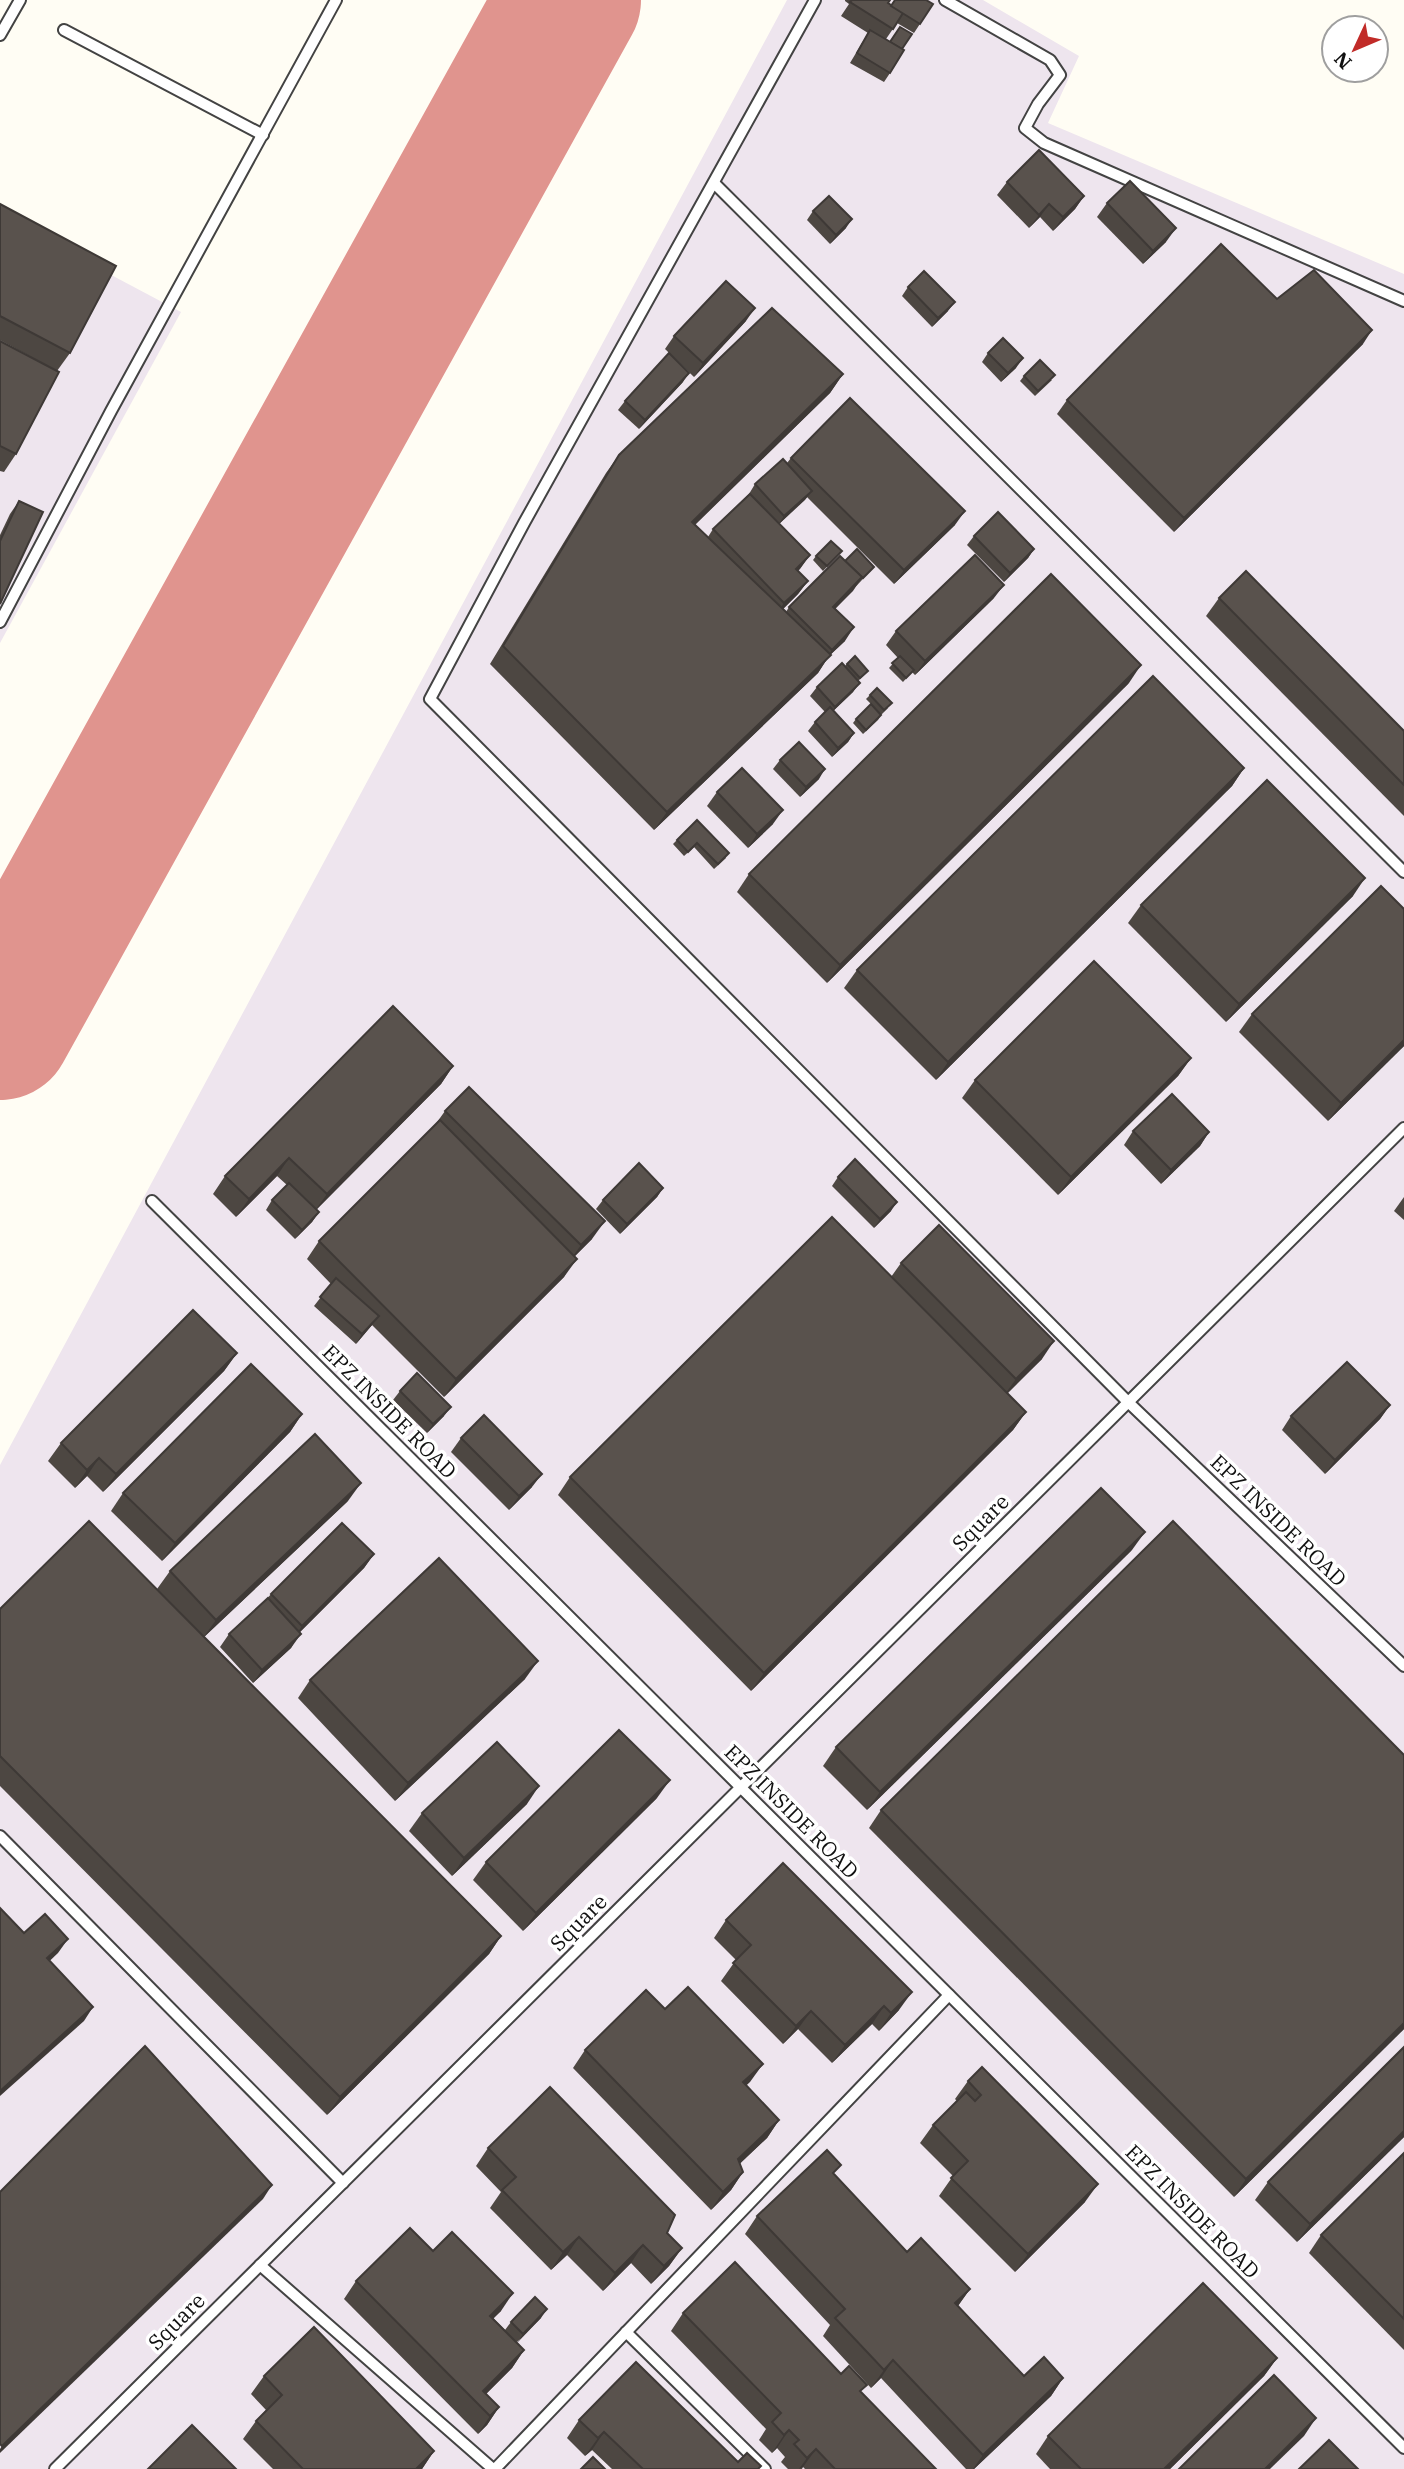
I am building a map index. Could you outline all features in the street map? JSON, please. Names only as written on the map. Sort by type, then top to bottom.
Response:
[{"type":"lane","points":[[0,35],[20,0]]},
{"type":"lane","points":[[0,622],[111,411],[336,0]]},
{"type":"lane","points":[[816,0],[714,183],[1404,872]]},
{"type":"lane","points":[[944,0],[1050,60],[1060,75],[1038,104],[1026,128],[1044,143],[1404,301]]},
{"type":"lane","points":[[64,30],[263,135]]},
{"type":"lane","name":"EPZ INSIDE ROAD","points":[[714,183],[524,523],[430,699],[1128,1402],[1404,1666]]},
{"type":"lane","name":"Square","points":[[55,2469],[1404,1128]]},
{"type":"lane","name":"EPZ INSIDE ROAD","points":[[152,1201],[1404,2448]]},
{"type":"lane","points":[[0,1836],[342,2183]]},
{"type":"lane","points":[[260,2265],[494,2469],[949,1995]]},
{"type":"lane","points":[[626,2332],[765,2469]]},
{"type":"shaded area","points":[[787,0],[983,0],[1079,56],[1048,123],[1404,274],[1404,2469],[0,2469],[0,1465]]},
{"type":"shaded area","points":[[0,216],[181,312],[0,643]]},
{"type":"building","points":[[890,0],[888,3],[903,13],[893,29],[850,2]]},
{"type":"building","points":[[895,0],[926,0],[933,4],[920,24],[891,6]]},
{"type":"building","points":[[900,27],[912,34],[902,49],[890,42]]},
{"type":"building","points":[[870,30],[904,50],[890,73],[857,53]]},
{"type":"building","points":[[1039,150],[1084,196],[1063,217],[1049,204],[1039,215],[1007,182]]},
{"type":"building","points":[[1130,181],[1176,228],[1153,251],[1107,203]]},
{"type":"building","points":[[829,196],[852,219],[836,235],[813,211]]},
{"type":"building","points":[[0,204],[116,266],[70,353],[0,316]]},
{"type":"building","points":[[1221,244],[1277,299],[1314,270],[1372,330],[1184,518],[1067,400]]},
{"type":"building","points":[[924,271],[955,302],[938,318],[908,287]]},
{"type":"building","points":[[726,281],[755,308],[703,363],[674,336]]},
{"type":"building","points":[[772,308],[843,374],[692,522],[831,655],[667,812],[503,646],[619,455]]},
{"type":"building","points":[[1003,338],[1023,358],[1008,373],[988,353]]},
{"type":"building","points":[[0,341],[59,372],[16,454],[0,446]]},
{"type":"building","points":[[669,353],[689,373],[645,420],[625,401]]},
{"type":"building","points":[[1040,360],[1055,375],[1038,391],[1024,376]]},
{"type":"building","points":[[850,398],[965,511],[904,570],[791,458]]},
{"type":"building","points":[[783,459],[812,491],[784,516],[755,484]]},
{"type":"building","points":[[750,494],[810,555],[796,569],[808,581],[784,603],[713,529]]},
{"type":"building","points":[[19,501],[43,512],[0,604],[0,541]]},
{"type":"building","points":[[998,512],[1034,549],[1010,573],[974,536]]},
{"type":"building","points":[[831,541],[842,551],[827,566],[816,556]]},
{"type":"building","points":[[857,549],[874,567],[863,578],[845,561]]},
{"type":"building","points":[[975,555],[1004,585],[925,661],[896,631]]},
{"type":"building","points":[[840,556],[862,577],[833,607],[854,627],[832,650],[789,607]]},
{"type":"building","points":[[1246,571],[1404,731],[1404,785],[1219,598]]},
{"type":"building","points":[[1051,574],[1141,665],[840,965],[749,874]]},
{"type":"building","points":[[855,656],[868,671],[860,678],[847,664]]},
{"type":"building","points":[[900,656],[914,670],[906,678],[892,663]]},
{"type":"building","points":[[842,663],[860,683],[835,707],[817,687]]},
{"type":"building","points":[[1153,676],[1244,768],[948,1062],[857,970]]},
{"type":"building","points":[[877,688],[892,703],[884,710],[870,695]]},
{"type":"building","points":[[871,704],[881,715],[866,730],[856,719]]},
{"type":"building","points":[[830,707],[854,733],[838,748],[815,722]]},
{"type":"building","points":[[799,742],[825,769],[806,787],[780,760]]},
{"type":"building","points":[[742,768],[783,810],[757,834],[717,792]]},
{"type":"building","points":[[1267,780],[1365,878],[1239,1004],[1141,905]]},
{"type":"building","points":[[697,820],[729,853],[718,864],[697,843],[688,852],[677,840]]},
{"type":"building","points":[[1381,886],[1404,909],[1404,1040],[1341,1103],[1252,1014]]},
{"type":"building","points":[[1094,961],[1191,1058],[1071,1177],[975,1080]]},
{"type":"building","points":[[393,1006],[453,1066],[327,1194],[289,1158],[249,1199],[225,1176]]},
{"type":"building","points":[[469,1087],[605,1221],[581,1245],[445,1111]]},
{"type":"building","points":[[1172,1094],[1209,1132],[1171,1170],[1133,1131]]},
{"type":"building","points":[[440,1120],[577,1259],[456,1379],[319,1241]]},
{"type":"building","points":[[855,1159],[897,1202],[880,1219],[838,1177]]},
{"type":"building","points":[[639,1163],[663,1188],[627,1224],[603,1200]]},
{"type":"building","points":[[289,1183],[319,1212],[302,1230],[272,1200]]},
{"type":"building","points":[[832,1217],[1026,1412],[764,1673],[570,1477]]},
{"type":"building","points":[[939,1225],[1054,1341],[1016,1379],[901,1263]]},
{"type":"building","points":[[336,1278],[379,1316],[362,1334],[320,1297]]},
{"type":"building","points":[[193,1310],[237,1353],[116,1474],[99,1458],[87,1470],[61,1443]]},
{"type":"building","points":[[1347,1362],[1390,1405],[1335,1460],[1291,1416]]},
{"type":"building","points":[[251,1364],[302,1414],[175,1543],[123,1493]]},
{"type":"building","points":[[417,1373],[451,1407],[433,1424],[400,1391]]},
{"type":"building","points":[[484,1415],[542,1474],[519,1496],[461,1438]]},
{"type":"building","points":[[315,1434],[361,1483],[216,1620],[170,1571]]},
{"type":"building","points":[[1101,1488],[1145,1532],[880,1792],[836,1747]]},
{"type":"building","points":[[89,1521],[501,1936],[340,2097],[0,1756],[0,1609]]},
{"type":"building","points":[[1173,1521],[1404,1755],[1404,2023],[1246,2179],[881,1810]]},
{"type":"building","points":[[342,1523],[374,1554],[302,1626],[271,1594]]},
{"type":"building","points":[[439,1558],[538,1661],[408,1783],[310,1680]]},
{"type":"building","points":[[268,1598],[301,1634],[262,1670],[229,1634]]},
{"type":"building","points":[[619,1730],[670,1780],[536,1913],[486,1862]]},
{"type":"building","points":[[497,1742],[539,1786],[464,1858],[422,1813]]},
{"type":"building","points":[[783,1863],[912,1992],[891,2013],[884,2006],[845,2045],[811,2011],[796,2026],[733,1963],[751,1945],[726,1920]]},
{"type":"building","points":[[0,1908],[24,1933],[45,1914],[68,1939],[47,1958],[93,2007],[0,2091]]},
{"type":"building","points":[[688,1987],[763,2064],[743,2082],[779,2120],[738,2159],[743,2172],[723,2192],[585,2050],[646,1990],[665,2009]]},
{"type":"building","points":[[145,2046],[272,2185],[2,2446],[0,2192]]},
{"type":"building","points":[[1404,2047],[1404,2131],[1310,2224],[1268,2182]]},
{"type":"building","points":[[982,2067],[1098,2184],[1028,2254],[951,2178],[968,2161],[933,2125],[966,2092],[975,2101],[981,2095],[968,2081]]},
{"type":"building","points":[[550,2087],[675,2215],[667,2233],[682,2248],[664,2266],[643,2245],[615,2273],[579,2237],[563,2252],[502,2190],[516,2177],[488,2148]]},
{"type":"building","points":[[827,2150],[841,2165],[833,2173],[907,2252],[921,2238],[970,2289],[955,2303],[1024,2376],[1044,2357],[1063,2378],[983,2455],[893,2360],[884,2370],[835,2318],[845,2309],[757,2216]]},
{"type":"building","points":[[1404,2153],[1404,2319],[1321,2235]]},
{"type":"building","points":[[410,2228],[433,2251],[452,2232],[513,2293],[490,2316],[524,2350],[483,2391],[499,2407],[490,2416],[356,2281]]},
{"type":"building","points":[[735,2262],[841,2374],[849,2366],[867,2385],[860,2391],[936,2469],[835,2469],[816,2449],[807,2458],[794,2444],[799,2440],[789,2430],[784,2435],[772,2422],[781,2413],[683,2313]]},
{"type":"building","points":[[1203,2283],[1277,2358],[1164,2469],[1081,2469],[1048,2436]]},
{"type":"building","points":[[535,2297],[547,2309],[523,2334],[511,2322]]},
{"type":"building","points":[[314,2327],[434,2451],[416,2469],[303,2469],[256,2421],[282,2395],[264,2376]]},
{"type":"building","points":[[636,2362],[738,2462],[747,2453],[761,2466],[758,2469],[643,2469],[604,2432],[598,2438],[579,2420]]},
{"type":"building","points":[[1274,2375],[1316,2418],[1265,2469],[1179,2469]]},
{"type":"building","points":[[192,2425],[236,2469],[148,2469]]},
{"type":"building","points":[[1329,2440],[1358,2469],[1299,2469]]},
{"type":"building","points":[[593,2457],[605,2469],[581,2469]]},
{"type":"runway","points":[[0,1028],[569,0]]}]
